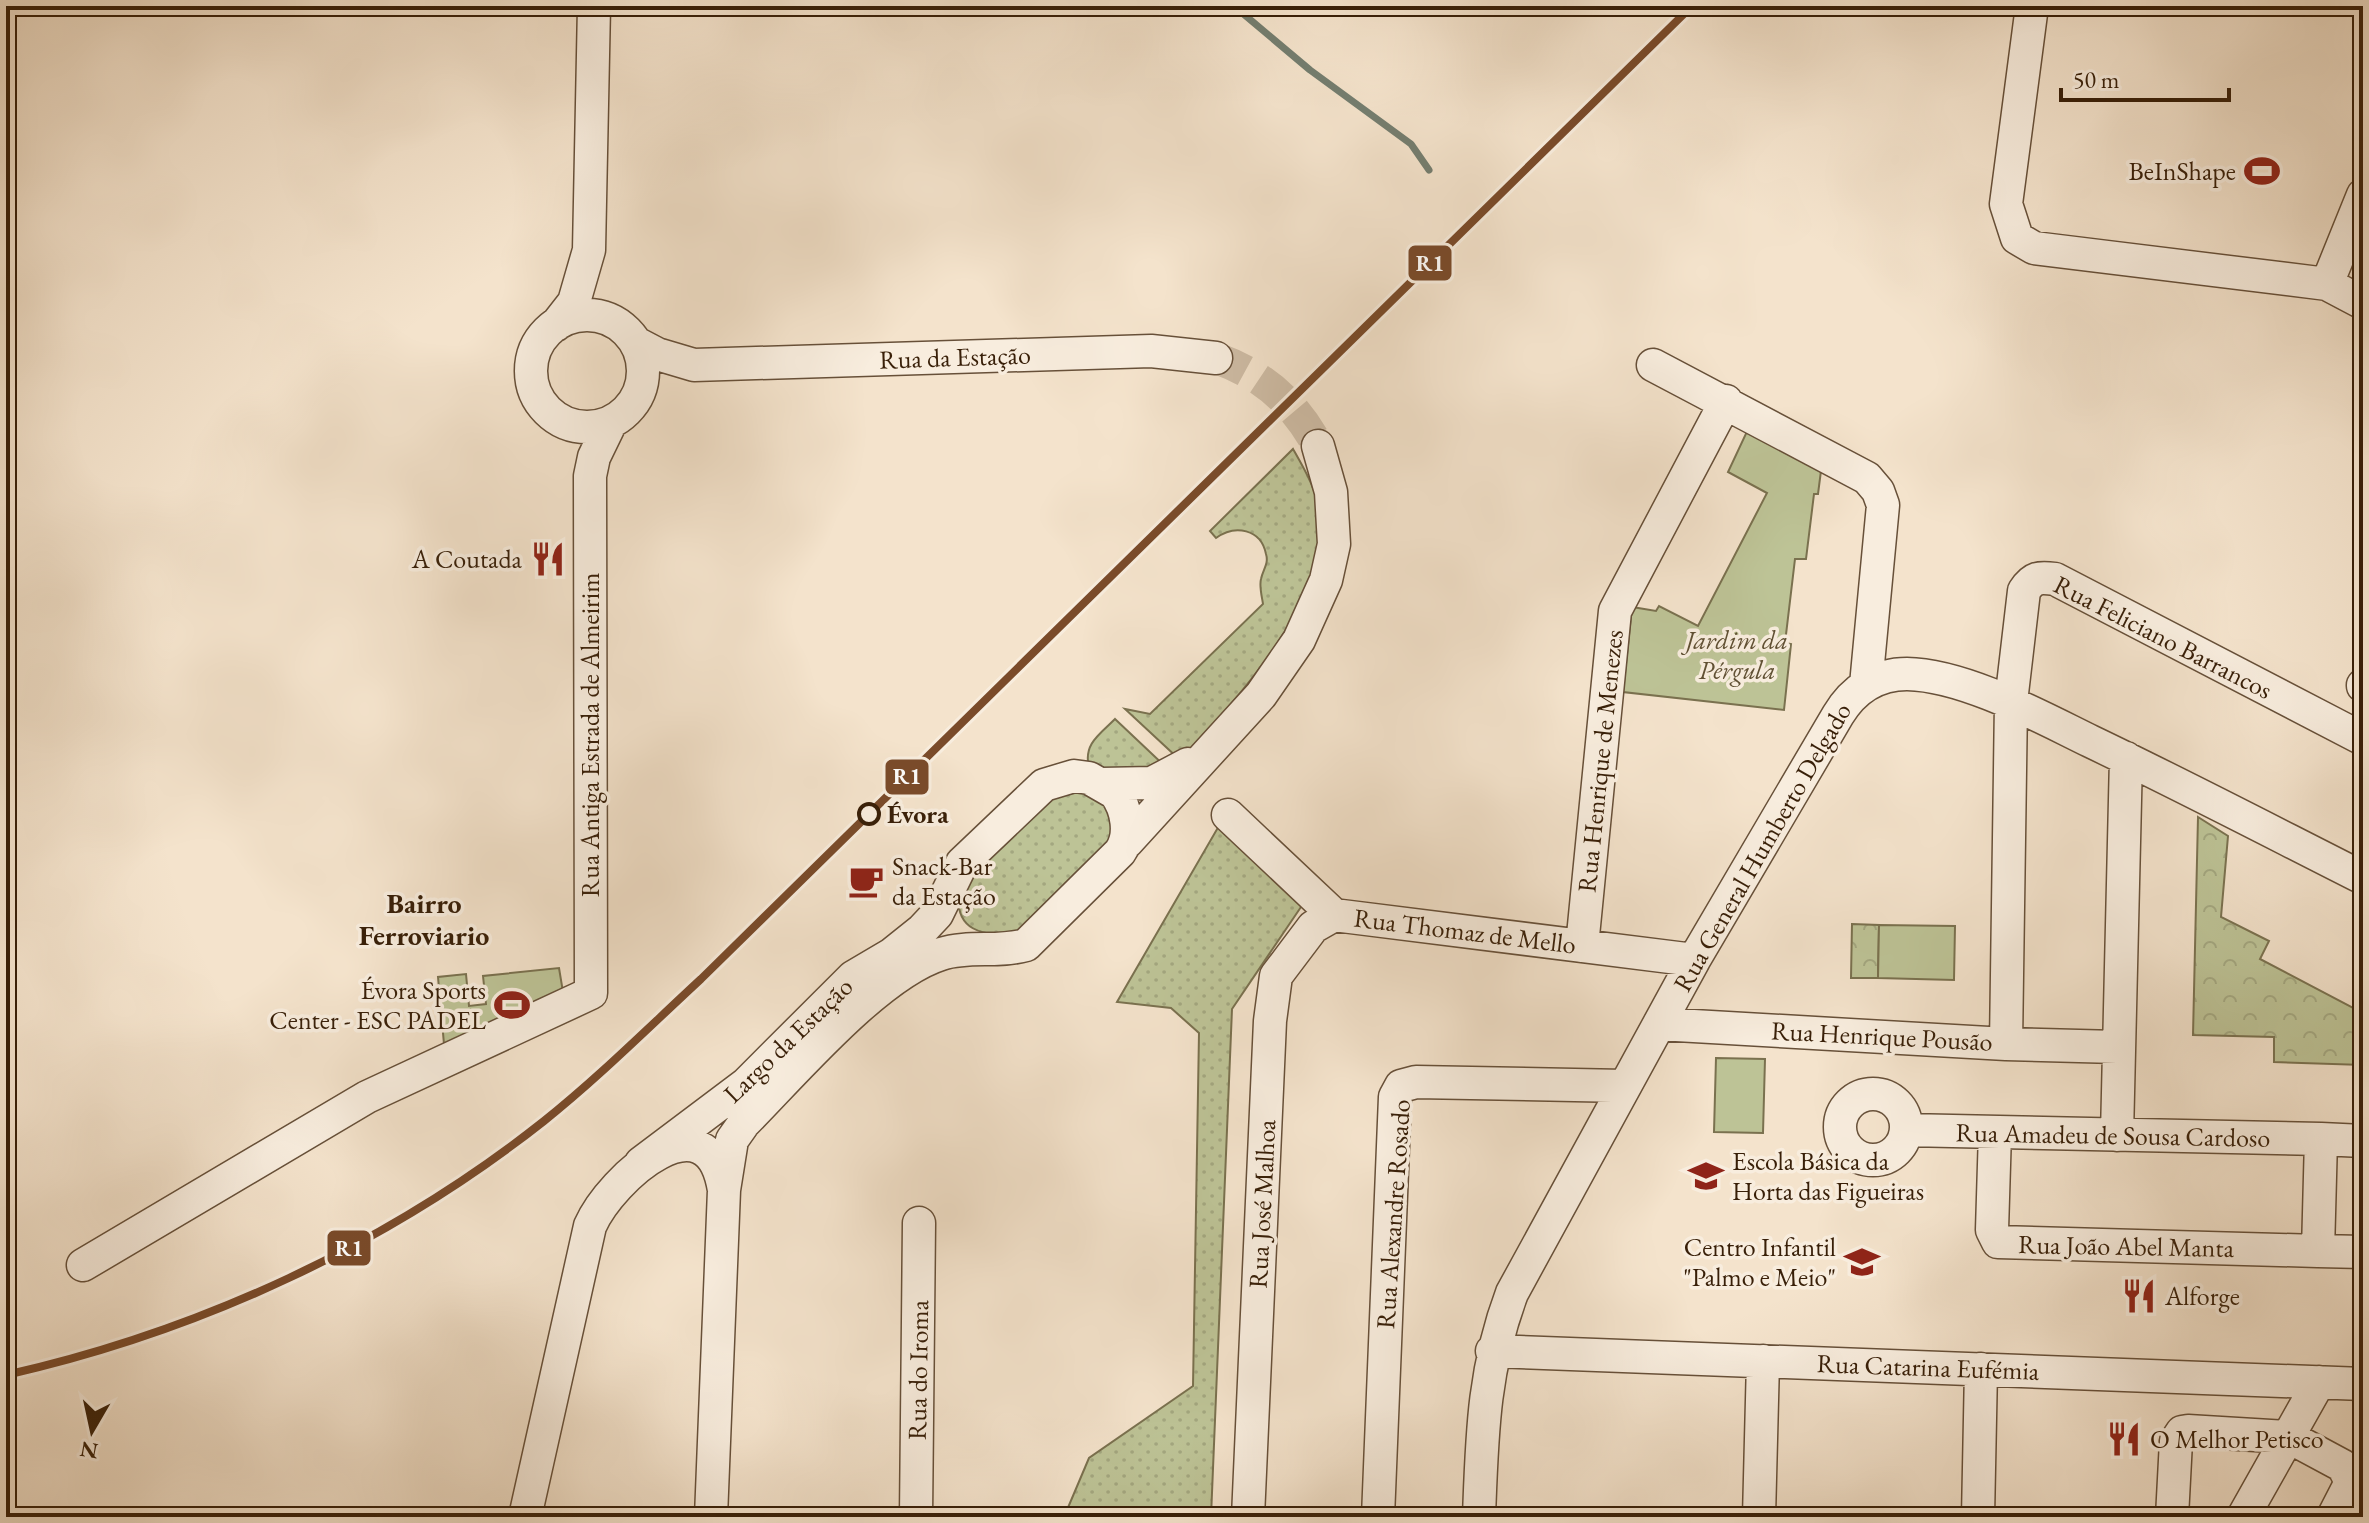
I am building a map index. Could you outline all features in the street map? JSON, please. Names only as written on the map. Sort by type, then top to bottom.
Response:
[{"type":"street","points":[[589,250],[643,368],[637,396],[630,407],[611,422],[584,427],[563,421],[549,412],[537,396],[532,368],[540,341],[574,302],[589,250],[594,6]]},
{"type":"street","points":[[2032,6],[2006,204],[2017,238],[2034,248],[2327,284],[2363,303]]},
{"type":"street","points":[[2327,284],[2363,195]]},
{"type":"street","points":[[556,325],[583,316],[625,333]]},
{"type":"street","name":"Rua da Estação","points":[[625,333],[657,354],[694,365]]},
{"type":"street","name":"Rua da Estação","points":[[637,396],[671,373],[694,365],[1151,351],[1216,358]]},
{"type":"street","points":[[1653,365],[1834,458],[1867,478],[1878,491],[1883,505],[1866,685]]},
{"type":"street","name":"Rua Henrique de Menezes","points":[[1582,946],[1615,611],[1726,401]]},
{"type":"street","name":"Rua Antiga Estrada de Almeirim","points":[[563,421],[590,476]]},
{"type":"street","name":"Rua Antiga Estrada de Almeirim","points":[[83,1265],[367,1097],[591,993],[590,476],[597,449],[611,422]]},
{"type":"street","points":[[1127,842],[1261,695],[1299,640],[1326,580],[1334,544],[1334,516],[1326,467],[1318,446]]},
{"type":"street","name":"Rua Feliciano Barrancos","points":[[2011,702],[2024,591],[2031,581],[2040,577],[2055,579],[2363,739]]},
{"type":"street","name":"Rua General Humberto Delgado","points":[[1479,1517],[1482,1422],[1492,1351],[1512,1293],[1694,960],[1848,698],[1866,685],[1885,677],[1907,674],[1935,678],[2011,702],[2363,878]]},
{"type":"street","name":"Rua Henrique Pousão","points":[[1659,1024],[2006,1044],[2011,702]]},
{"type":"street","points":[[1102,784],[1152,783],[1167,777],[1210,748]]},
{"type":"street","points":[[2117,1135],[2126,758]]},
{"type":"street","name":"Largo da Estação","points":[[641,1163],[746,1084],[853,977],[892,954],[922,930],[937,914],[962,863],[1044,785],[1074,776],[1102,784]]},
{"type":"street","points":[[1102,784],[1120,799],[1126,817],[1127,842]]},
{"type":"street","name":"Rua Thomaz de Mello","points":[[1228,815],[1334,915],[1694,960]]},
{"type":"street","name":"Largo da Estação","points":[[711,1517],[724,1190],[732,1140],[744,1123],[848,1019],[886,987],[930,959],[965,947],[1026,945],[1127,842]]},
{"type":"street","points":[[956,874],[949,904],[953,916],[966,932],[997,948]]},
{"type":"street","name":"Rua José Malhoa","points":[[1248,1517],[1270,1021],[1276,976],[1313,927],[1334,915]]},
{"type":"street","points":[[2006,1044],[2117,1047]]},
{"type":"street","name":"Rua Alexandre Rosado","points":[[1378,1517],[1395,1097],[1401,1086],[1416,1082],[1625,1086]]},
{"type":"street","name":"Rua Amadeu de Sousa Cardoso","points":[[1906,1130],[2321,1139]]},
{"type":"street","name":"Rua João Abel Manta","points":[[1995,1132],[1992,1230],[1998,1242],[2363,1252]]},
{"type":"street","points":[[2318,1251],[2321,1139],[2363,1141]]},
{"type":"street","points":[[525,1517],[590,1226],[596,1214],[641,1163],[676,1145],[694,1146],[709,1154],[720,1168],[724,1190]]},
{"type":"street","name":"Rua do Iroma","points":[[916,1517],[919,1223]]},
{"type":"street","name":"Rua Catarina Eufémia","points":[[1492,1351],[2363,1384]]},
{"type":"street","points":[[1759,1517],[1763,1361]]},
{"type":"street","points":[[1978,1517],[1981,1369]]},
{"type":"street","points":[[2243,1517],[2319,1382]]},
{"type":"street","points":[[2172,1517],[2176,1441],[2182,1432],[2289,1437],[2348,1470],[2349,1488],[2333,1517]]},
{"type":"green space","name":"Jardim da Pérgula","points":[[1750,425],[1822,463],[1818,494],[1814,494],[1806,559],[1795,559],[1785,643],[1791,644],[1784,710],[1623,692],[1632,607],[1656,611],[1659,606],[1698,626],[1767,493],[1728,472]]},
{"type":"green space","points":[[1293,449],[1314,490],[1319,508],[1318,550],[1309,584],[1273,649],[1226,710],[1180,760],[1125,709],[1150,714],[1263,604],[1260,582],[1267,558],[1259,539],[1239,530],[1216,538],[1210,531]]},
{"type":"green space","points":[[1115,719],[1169,770],[1150,777],[1089,767],[1088,752],[1091,746]]},
{"type":"green space","points":[[1046,791],[1100,791],[1121,827],[1024,936],[995,934],[973,928],[960,913],[960,883]]},
{"type":"green space","points":[[2198,817],[2228,836],[2221,917],[2269,941],[2260,959],[2363,1013],[2363,1065],[2274,1062],[2274,1037],[2193,1035]]},
{"type":"green space","points":[[1220,824],[1303,904],[1232,1009],[1211,1517],[1064,1517],[1089,1458],[1193,1386],[1199,1033],[1171,1008],[1117,1002]]},
{"type":"green space","points":[[1852,924],[1879,925],[1878,978],[1851,978]]},
{"type":"green space","points":[[1879,925],[1955,926],[1954,980],[1878,978]]},
{"type":"green space","name":"Évora Sports Center - ESC PADEL","points":[[559,968],[564,998],[444,1044],[438,977],[466,974],[469,1006],[486,1004],[483,976]]},
{"type":"green space","points":[[1716,1058],[1765,1059],[1763,1133],[1714,1132]]},
{"type":"waterway","points":[[1234,6],[1310,70],[1411,144],[1429,170]]},
{"type":"tunnel","points":[[1216,358],[1248,373],[1276,392],[1299,416],[1318,446]]},
{"type":"transit line","name":"R1","points":[[6,1375],[78,1357],[150,1334],[289,1278],[421,1207],[484,1166],[544,1121],[701,979],[1692,6]]},
{"type":"place","name":"BeInShape","points":[[2262,171]]},
{"type":"place","name":"A Coutada","points":[[548,559]]},
{"type":"place","name":"Évora","points":[[869,814]]},
{"type":"place","name":"Snack-Bar da Estação","points":[[866,881]]},
{"type":"place","name":"Évora Sports Center - ESC PADEL","points":[[512,1005]]},
{"type":"place","name":"Escola Básica da Horta das Figueiras","points":[[1706,1176]]},
{"type":"place","name":"Centro Infantil \"Palmo e Meio\"","points":[[1862,1262]]},
{"type":"place","name":"Alforge","points":[[2139,1296]]},
{"type":"place","name":"O Melhor Petisco","points":[[2124,1439]]},
{"type":"district","name":"Bairro Ferroviario","points":[[424,919]]}]
